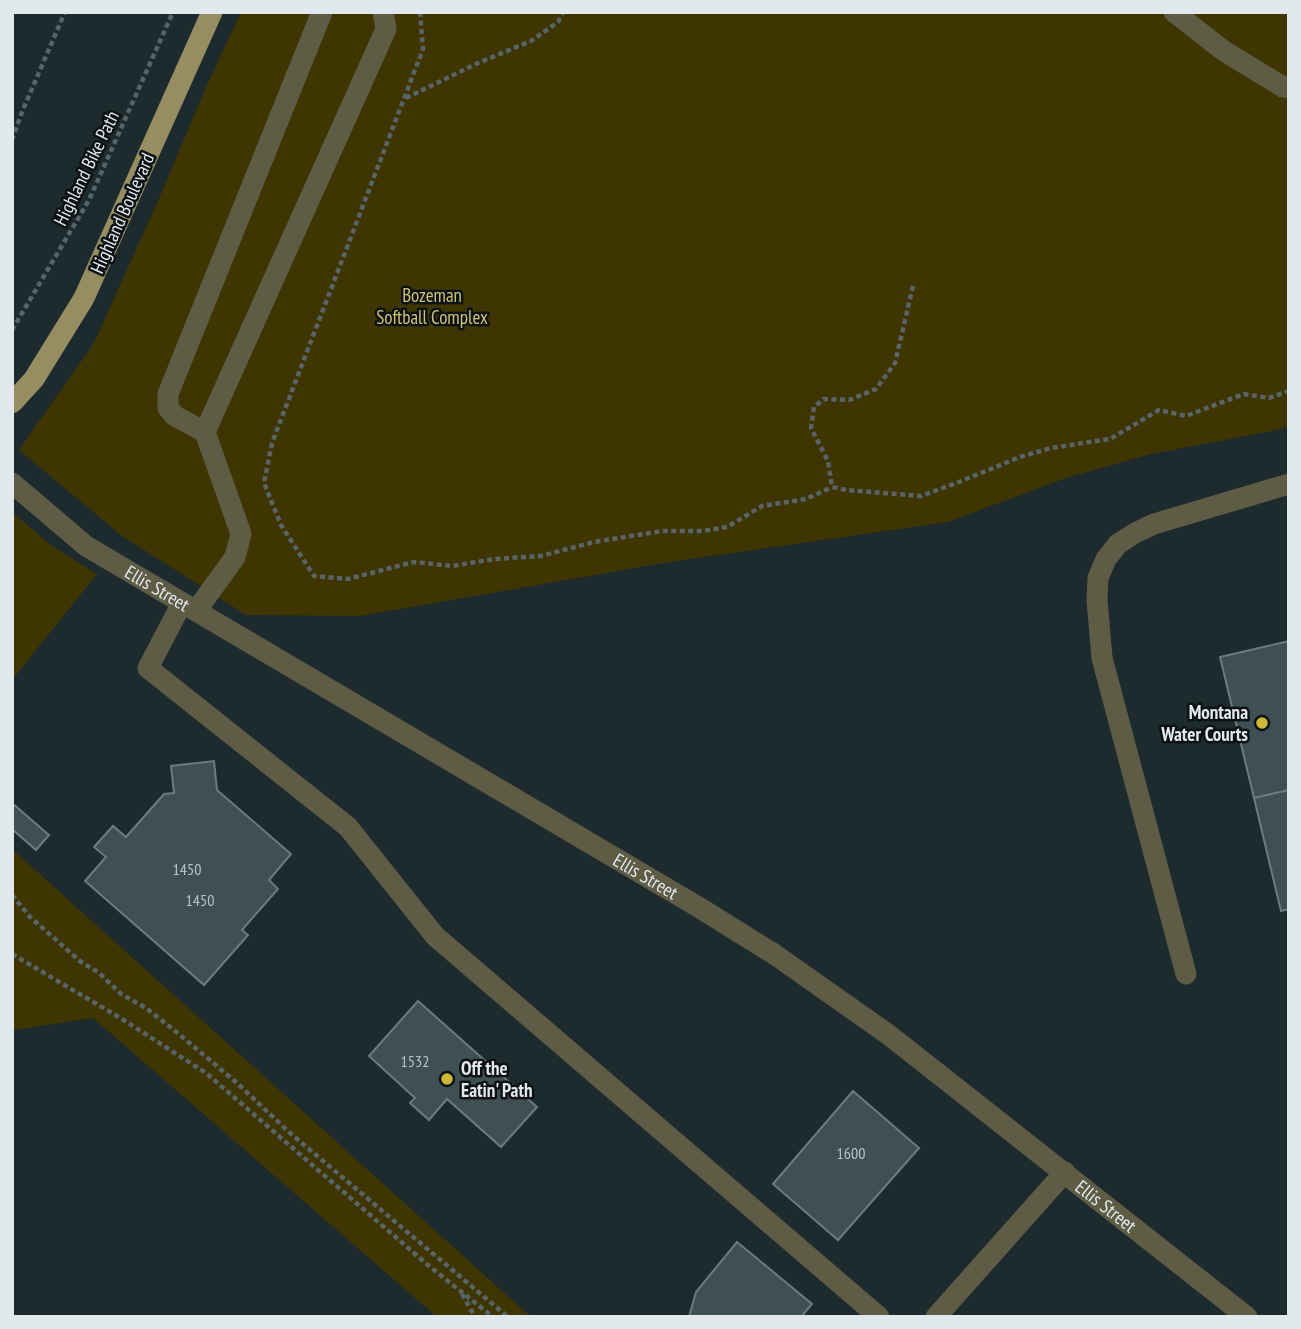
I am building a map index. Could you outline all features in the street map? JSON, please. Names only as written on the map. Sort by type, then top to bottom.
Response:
[{"type":"main road","name":"Highland Boulevard","points":[[12,403],[34,379],[84,298],[212,12]]},
{"type":"street","points":[[322,12],[168,394],[169,408],[175,416],[205,432],[240,534],[235,557],[189,607],[148,668],[348,827],[435,936],[879,1317]]},
{"type":"street","points":[[205,432],[386,29],[383,12]]},
{"type":"street","points":[[1174,12],[1224,51],[1289,88]]},
{"type":"street","name":"Ellis Street","points":[[12,483],[86,547],[774,954],[889,1035],[1247,1317]]},
{"type":"street","points":[[1186,974],[1102,658],[1098,578],[1106,559],[1118,544],[1135,533],[1154,524],[1289,484]]},
{"type":"street","points":[[936,1317],[1065,1172]]},
{"type":"path","points":[[12,140],[65,12]]},
{"type":"path","name":"Highland Bike Path","points":[[12,330],[89,200],[173,12]]},
{"type":"path","points":[[420,12],[424,49],[272,443],[264,483],[281,525],[314,576],[348,579],[414,562],[452,566],[495,559],[541,556],[594,542],[662,531],[702,531],[727,527],[762,506],[806,499],[832,487],[921,496],[1020,457],[1051,448],[1110,439],[1158,410],[1186,416],[1244,394],[1269,398],[1289,391]]},
{"type":"path","points":[[406,98],[531,41],[558,22],[563,12]]},
{"type":"path","points":[[832,487],[828,461],[811,428],[814,407],[824,399],[849,400],[876,389],[895,363],[913,286]]},
{"type":"path","points":[[12,895],[30,917],[81,962],[98,972],[121,994],[146,1008],[237,1083],[290,1133],[508,1317]]},
{"type":"path","points":[[12,954],[122,1019],[206,1073],[379,1223],[493,1317]]},
{"type":"path","points":[[460,1290],[473,1317]]},
{"type":"green space","name":"Bozeman Softball Complex","points":[[241,12],[1289,12],[1289,426],[1151,454],[1066,478],[948,522],[669,562],[360,616],[246,615],[122,536],[19,450],[94,343]]},
{"type":"green space","points":[[12,512],[51,545],[97,574],[12,680]]},
{"type":"green space","points":[[12,849],[531,1317],[437,1317],[93,1018],[15,1030],[12,1027]]},
{"type":"building","name":"Montana Water Courts","points":[[1289,641],[1289,790],[1254,798],[1220,657]]},
{"type":"building","points":[[214,761],[217,790],[291,854],[269,880],[278,889],[242,930],[248,935],[204,985],[85,881],[106,857],[94,847],[113,826],[126,837],[164,794],[174,793],[171,766]]},
{"type":"building","points":[[1289,790],[1289,909],[1281,911],[1254,798]]},
{"type":"building","points":[[12,803],[49,835],[36,850],[12,829]]},
{"type":"building","points":[[418,1001],[537,1107],[501,1147],[447,1099],[429,1120],[410,1103],[415,1098],[369,1056]]},
{"type":"building","points":[[853,1091],[919,1148],[838,1240],[773,1184]]},
{"type":"building","points":[[737,1242],[812,1304],[801,1317],[689,1317],[696,1292]]},
{"type":"place","name":"Montana Water Courts","points":[[1262,723]]},
{"type":"place","name":"Off the Eatin' Path","points":[[447,1079]]}]
